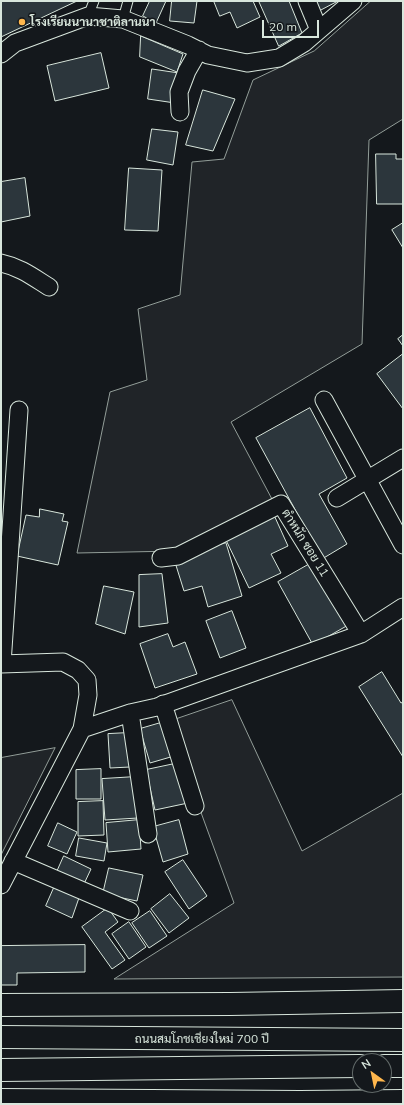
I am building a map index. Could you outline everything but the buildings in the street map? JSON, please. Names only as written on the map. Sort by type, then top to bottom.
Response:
[{"type":"main road","points":[[1,1005],[403,1001]]},
{"type":"main road","name":"ถนนสมโภชเชียงใหม่ 700 ปี","points":[[1,1037],[403,1040]]},
{"type":"main road","points":[[1,1070],[352,1066]]},
{"type":"main road","points":[[392,1066],[403,1066]]},
{"type":"main road","points":[[1,1100],[300,1103],[403,1101]]},
{"type":"street","points":[[307,1],[319,30]]},
{"type":"street","points":[[1,54],[15,44],[91,9],[124,19],[208,55],[247,63],[279,58],[304,43],[352,1]]},
{"type":"street","points":[[180,112],[179,92],[187,71],[199,50]]},
{"type":"street","points":[[1,263],[11,265],[25,271],[49,288]]},
{"type":"street","points":[[324,400],[403,545]]},
{"type":"street","points":[[1,885],[82,729],[88,695],[86,680],[78,670],[63,662],[1,664],[19,410]]},
{"type":"street","points":[[337,498],[403,458]]},
{"type":"street","name":"ตำหนัก ซอย 11","points":[[161,558],[178,556],[281,504],[361,634]]},
{"type":"street","points":[[82,729],[163,704],[361,634],[403,607]]},
{"type":"street","points":[[163,704],[194,806]]},
{"type":"street","points":[[130,713],[148,834]]},
{"type":"street","points":[[13,861],[130,911]]},
{"type":"lane","points":[[124,19],[128,1]]},
{"type":"shaded area","points":[[371,1],[403,1],[403,119],[369,140],[362,344],[231,422],[273,501],[177,551],[77,553],[110,392],[147,380],[138,309],[180,295],[192,162],[224,159],[253,80],[314,51]]},
{"type":"shaded area","points":[[232,700],[302,851],[403,793],[403,977],[114,979],[234,903],[168,722]]},
{"type":"shaded area","points":[[55,748],[1,855],[1,758]]},
{"type":"place","name":"โรงเรียนนานาชาติลานนา","points":[[22,22]]}]
